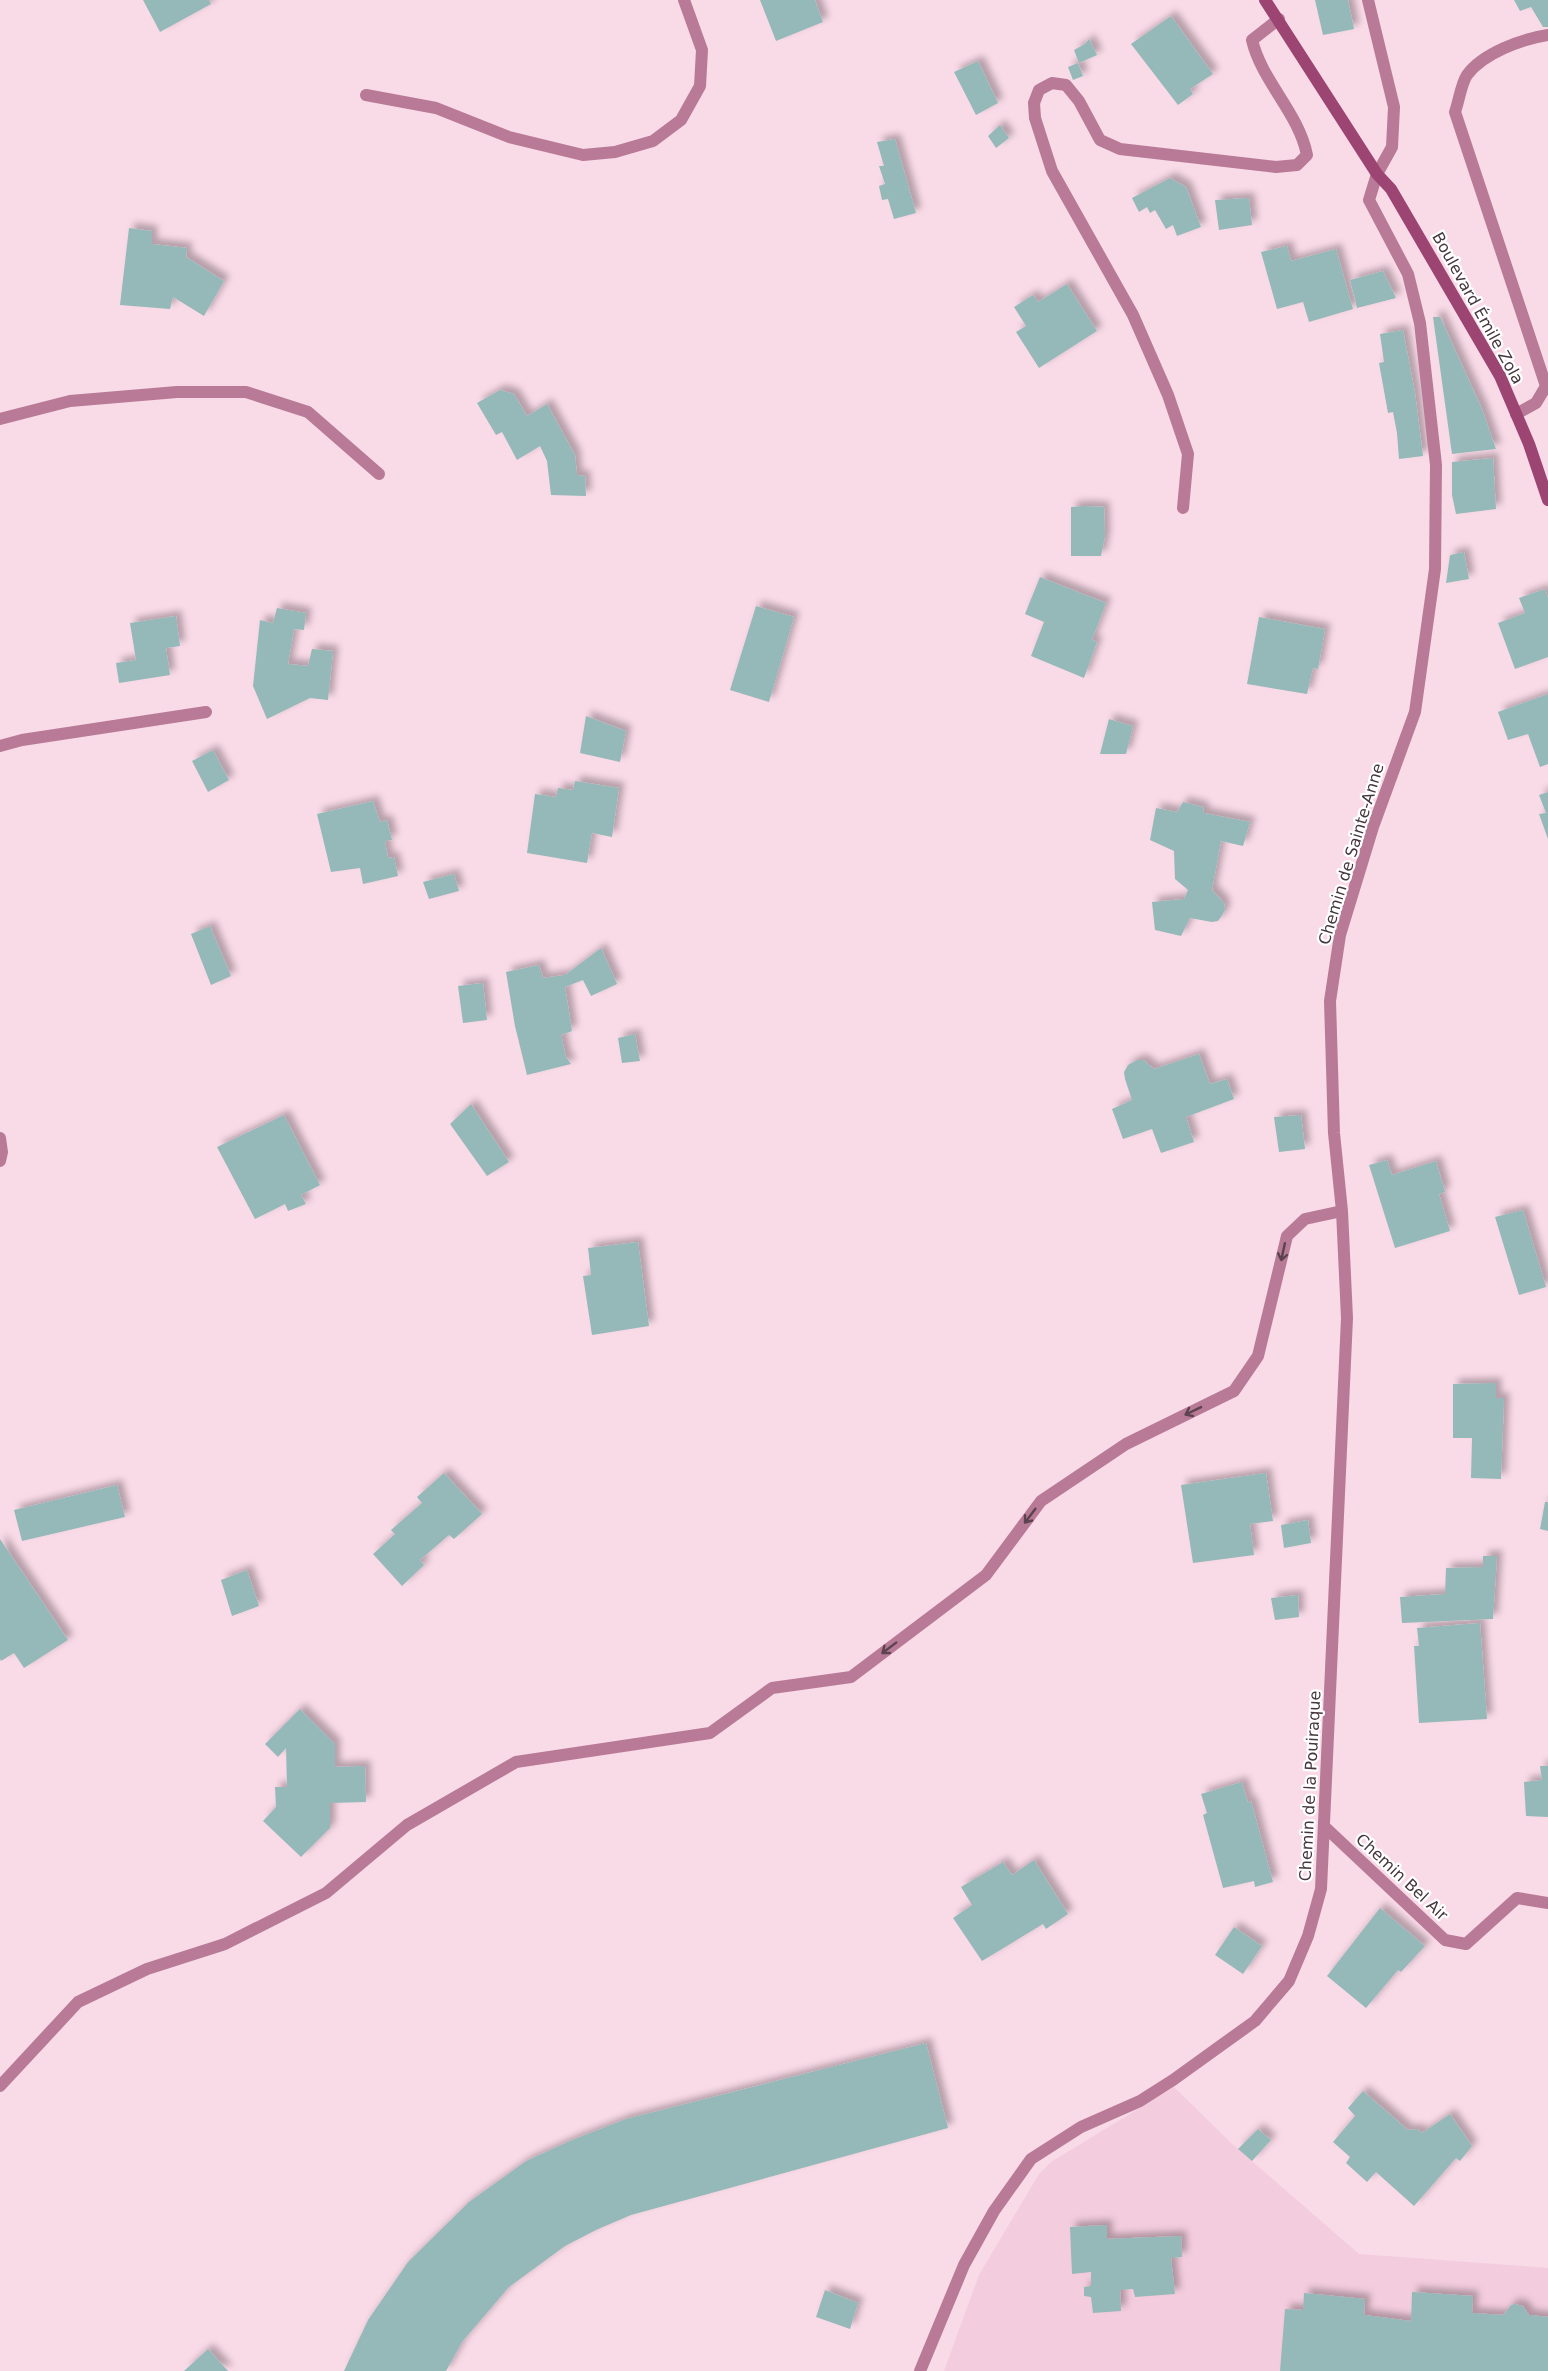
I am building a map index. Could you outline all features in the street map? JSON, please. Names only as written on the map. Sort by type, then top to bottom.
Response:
[{"type":"main road","name":"Boulevard Émile Zola","points":[[1266,0],[1377,174],[1391,189],[1500,376],[1548,500]]},
{"type":"street","points":[[366,95],[436,108],[509,136],[583,155],[615,152],[653,141],[681,120],[700,86],[702,50],[684,0]]},
{"type":"street","name":"Chemin de Sainte-Anne","points":[[1342,1211],[1334,1133],[1330,1001],[1340,935],[1373,827],[1415,712],[1435,568],[1436,465],[1420,323],[1408,274],[1369,200],[1377,174],[1392,147],[1394,107],[1368,0]]},
{"type":"street","points":[[1183,508],[1188,454],[1168,395],[1133,315],[1052,171],[1035,118],[1034,103],[1039,90],[1052,84],[1066,85],[1079,101],[1100,140],[1120,149],[1276,167],[1297,165],[1307,155],[1304,137],[1257,59],[1252,40],[1279,20]]},
{"type":"street","points":[[1516,414],[1536,403],[1546,386],[1455,112],[1467,75],[1491,55],[1513,44],[1548,36]]},
{"type":"street","points":[[0,419],[70,401],[177,392],[246,392],[308,412],[379,474]]},
{"type":"street","points":[[0,746],[22,740],[206,712]]},
{"type":"street","points":[[0,1138],[2,1152],[0,1161]]},
{"type":"street","points":[[0,2086],[78,2002],[147,1970],[225,1944],[326,1893],[407,1825],[516,1762],[710,1733],[772,1688],[850,1677],[986,1575],[1041,1501],[1126,1444],[1234,1391],[1258,1356],[1287,1236],[1305,1219],[1342,1211]]},
{"type":"street","name":"Chemin de la Pouiraque","points":[[920,2371],[964,2265],[994,2211],[1031,2159],[1081,2127],[1140,2101],[1255,2021],[1289,1981],[1308,1936],[1322,1889],[1326,1828],[1347,1318],[1342,1211]]},
{"type":"street","name":"Chemin Bel Air","points":[[1326,1828],[1445,1940],[1466,1944],[1517,1898],[1548,1903]]},
{"type":"shaded area","points":[[1174,2087],[1230,2142],[1359,2254],[1548,2268],[1548,2371],[944,2371],[979,2275],[1039,2174],[1051,2162]]},
{"type":"building","points":[[143,0],[209,0],[211,4],[160,32]]},
{"type":"building","points":[[760,0],[815,0],[823,22],[776,41]]},
{"type":"building","points":[[1315,0],[1348,0],[1354,29],[1323,35]]},
{"type":"building","points":[[1514,0],[1548,0],[1548,27],[1543,27],[1531,7],[1520,11]]},
{"type":"building","points":[[1171,16],[1213,74],[1190,89],[1193,94],[1178,105],[1131,44]]},
{"type":"building","points":[[1089,39],[1097,55],[1079,63],[1074,50]]},
{"type":"building","points":[[978,61],[998,103],[976,115],[954,72]]},
{"type":"building","points":[[1078,63],[1083,76],[1073,80],[1068,67]]},
{"type":"building","points":[[1000,125],[1009,138],[996,148],[988,136]]},
{"type":"building","points":[[895,139],[916,213],[894,219],[888,199],[882,200],[879,186],[885,184],[879,166],[884,166],[877,142]]},
{"type":"building","points":[[1170,178],[1186,187],[1201,227],[1177,236],[1173,225],[1166,229],[1155,210],[1150,213],[1147,207],[1139,212],[1132,198]]},
{"type":"building","points":[[1249,198],[1252,225],[1219,230],[1215,200]]},
{"type":"building","points":[[129,228],[152,231],[152,244],[187,248],[186,257],[224,281],[204,316],[173,297],[170,309],[120,305]]},
{"type":"building","points":[[1287,246],[1291,261],[1336,249],[1353,309],[1309,322],[1303,302],[1277,309],[1261,252]]},
{"type":"building","points":[[1383,271],[1396,298],[1357,308],[1350,280]]},
{"type":"building","points":[[1067,284],[1097,331],[1039,368],[1016,332],[1026,326],[1014,307],[1033,295],[1038,302]]},
{"type":"building","points":[[1433,317],[1440,317],[1482,409],[1496,449],[1452,454]]},
{"type":"building","points":[[1403,330],[1415,393],[1423,456],[1399,459],[1393,412],[1388,413],[1379,363],[1384,362],[1380,334]]},
{"type":"building","points":[[500,390],[514,394],[527,416],[547,404],[575,455],[577,475],[585,476],[586,496],[551,495],[547,461],[540,446],[517,460],[502,432],[496,435],[477,403]]},
{"type":"building","points":[[1493,458],[1496,509],[1456,514],[1452,495],[1452,462]]},
{"type":"building","points":[[1071,507],[1104,507],[1105,536],[1101,556],[1071,556]]},
{"type":"building","points":[[1464,552],[1469,579],[1446,583],[1450,555]]},
{"type":"building","points":[[1040,577],[1106,603],[1092,640],[1097,642],[1084,678],[1031,656],[1044,622],[1025,614]]},
{"type":"building","points":[[1545,589],[1548,598],[1548,657],[1515,669],[1498,623],[1525,613],[1519,598]]},
{"type":"building","points":[[756,606],[794,617],[769,702],[730,690]]},
{"type":"building","points":[[277,608],[306,613],[304,630],[294,629],[288,664],[308,666],[312,649],[333,651],[328,700],[310,698],[267,719],[253,686],[260,620],[273,623]]},
{"type":"building","points":[[176,616],[180,646],[166,648],[170,675],[119,683],[116,663],[136,660],[130,623]]},
{"type":"building","points":[[1259,617],[1325,629],[1318,669],[1313,668],[1307,694],[1247,684]]},
{"type":"building","points":[[1548,694],[1548,764],[1540,767],[1528,734],[1508,740],[1498,712]]},
{"type":"building","points":[[586,716],[626,731],[620,762],[580,753]]},
{"type":"building","points":[[1109,719],[1133,726],[1126,754],[1100,754]]},
{"type":"building","points":[[213,750],[229,780],[208,792],[192,761]]},
{"type":"building","points":[[575,781],[619,788],[612,837],[592,833],[587,863],[527,853],[535,794],[556,797],[558,788],[573,790]]},
{"type":"building","points":[[1548,792],[1548,839],[1539,814],[1546,813],[1539,795]]},
{"type":"building","points":[[373,801],[380,822],[387,820],[392,840],[385,841],[388,858],[394,857],[398,876],[363,884],[360,868],[331,872],[317,814]]},
{"type":"building","points":[[1183,802],[1203,807],[1204,813],[1250,822],[1243,846],[1221,841],[1212,890],[1224,903],[1225,910],[1221,917],[1218,921],[1212,922],[1190,918],[1181,936],[1155,930],[1152,902],[1184,899],[1188,890],[1175,879],[1174,851],[1150,840],[1156,808],[1177,812]]},
{"type":"building","points":[[454,874],[459,891],[429,899],[423,882]]},
{"type":"building","points":[[210,926],[231,976],[211,985],[191,934]]},
{"type":"building","points":[[601,948],[617,984],[591,996],[583,980],[565,987],[572,1031],[561,1035],[566,1057],[571,1064],[527,1075],[515,1026],[506,972],[539,965],[543,978],[565,975]]},
{"type":"building","points":[[483,983],[487,1020],[463,1023],[458,986]]},
{"type":"building","points":[[635,1034],[640,1061],[622,1063],[618,1038]]},
{"type":"building","points":[[1199,1054],[1210,1084],[1227,1079],[1234,1099],[1186,1117],[1194,1142],[1161,1153],[1152,1129],[1123,1139],[1112,1109],[1132,1100],[1124,1072],[1128,1065],[1137,1060],[1143,1060],[1154,1069]]},
{"type":"building","points":[[471,1104],[509,1162],[487,1176],[450,1124]]},
{"type":"building","points":[[284,1115],[320,1185],[301,1195],[306,1204],[288,1211],[285,1204],[255,1219],[217,1147]]},
{"type":"building","points":[[1301,1115],[1305,1149],[1279,1152],[1274,1117]]},
{"type":"building","points":[[1387,1160],[1392,1175],[1436,1161],[1445,1192],[1439,1194],[1450,1231],[1395,1248],[1369,1165]]},
{"type":"building","points":[[1523,1210],[1546,1287],[1519,1295],[1495,1217]]},
{"type":"building","points":[[638,1242],[649,1326],[592,1335],[583,1276],[591,1275],[588,1248]]},
{"type":"building","points":[[1496,1383],[1496,1398],[1504,1398],[1501,1479],[1471,1478],[1472,1438],[1453,1438],[1453,1384]]},
{"type":"building","points":[[444,1473],[482,1514],[454,1539],[449,1535],[420,1560],[424,1565],[402,1586],[373,1554],[395,1534],[391,1530],[422,1503],[417,1497]]},
{"type":"building","points":[[1266,1473],[1273,1521],[1250,1524],[1254,1555],[1193,1563],[1181,1485]]},
{"type":"building","points":[[117,1485],[125,1517],[22,1541],[14,1510]]},
{"type":"building","points":[[1545,1502],[1548,1502],[1548,1531],[1540,1529]]},
{"type":"building","points":[[1308,1520],[1311,1543],[1284,1548],[1281,1525]]},
{"type":"building","points":[[0,1539],[68,1640],[24,1668],[14,1653],[1,1661],[0,1659]]},
{"type":"building","points":[[1483,1556],[1497,1556],[1493,1619],[1402,1623],[1400,1597],[1445,1594],[1446,1568],[1483,1567]]},
{"type":"building","points":[[247,1570],[259,1606],[232,1616],[221,1580]]},
{"type":"building","points":[[1298,1595],[1299,1617],[1275,1620],[1271,1598]]},
{"type":"building","points":[[1480,1623],[1487,1719],[1419,1723],[1414,1646],[1419,1646],[1417,1628]]},
{"type":"building","points":[[300,1709],[335,1744],[335,1767],[365,1766],[366,1802],[330,1803],[330,1828],[301,1857],[263,1821],[276,1807],[275,1787],[287,1787],[286,1748],[278,1757],[265,1744]]},
{"type":"building","points":[[1540,1766],[1548,1766],[1548,1817],[1526,1816],[1524,1782],[1542,1780]]},
{"type":"building","points":[[1242,1782],[1248,1803],[1251,1801],[1273,1882],[1255,1887],[1254,1881],[1223,1888],[1203,1815],[1207,1813],[1201,1794]]},
{"type":"building","points":[[1034,1860],[1068,1914],[1046,1929],[1043,1924],[982,1961],[953,1918],[972,1905],[961,1887],[1003,1862],[1012,1875]]},
{"type":"building","points":[[1380,1908],[1425,1946],[1401,1972],[1398,1970],[1366,2008],[1327,1976]]},
{"type":"building","points":[[1234,1927],[1262,1946],[1243,1974],[1215,1955]]},
{"type":"building","points":[[926,2043],[948,2128],[631,2215],[596,2230],[565,2246],[509,2287],[462,2342],[446,2371],[344,2371],[368,2320],[408,2262],[469,2202],[526,2161],[626,2119]]},
{"type":"building","points":[[1363,2091],[1408,2130],[1417,2129],[1422,2133],[1450,2114],[1472,2146],[1460,2161],[1456,2158],[1414,2206],[1376,2172],[1367,2182],[1346,2163],[1350,2157],[1333,2142],[1355,2116],[1348,2108]]},
{"type":"building","points":[[1258,2129],[1271,2140],[1252,2161],[1238,2149]]},
{"type":"building","points":[[1107,2225],[1107,2239],[1181,2236],[1182,2257],[1171,2258],[1175,2294],[1135,2297],[1133,2289],[1120,2290],[1121,2311],[1093,2313],[1091,2297],[1084,2296],[1084,2287],[1091,2286],[1091,2272],[1072,2274],[1070,2227]]},
{"type":"building","points":[[825,2290],[858,2303],[850,2329],[816,2317]]},
{"type":"building","points":[[1412,2292],[1473,2296],[1472,2313],[1503,2315],[1511,2305],[1515,2304],[1523,2306],[1529,2315],[1548,2317],[1548,2371],[1280,2371],[1285,2309],[1303,2310],[1304,2293],[1365,2299],[1364,2315],[1411,2321]]},
{"type":"building","points":[[208,2349],[228,2371],[184,2371]]}]
